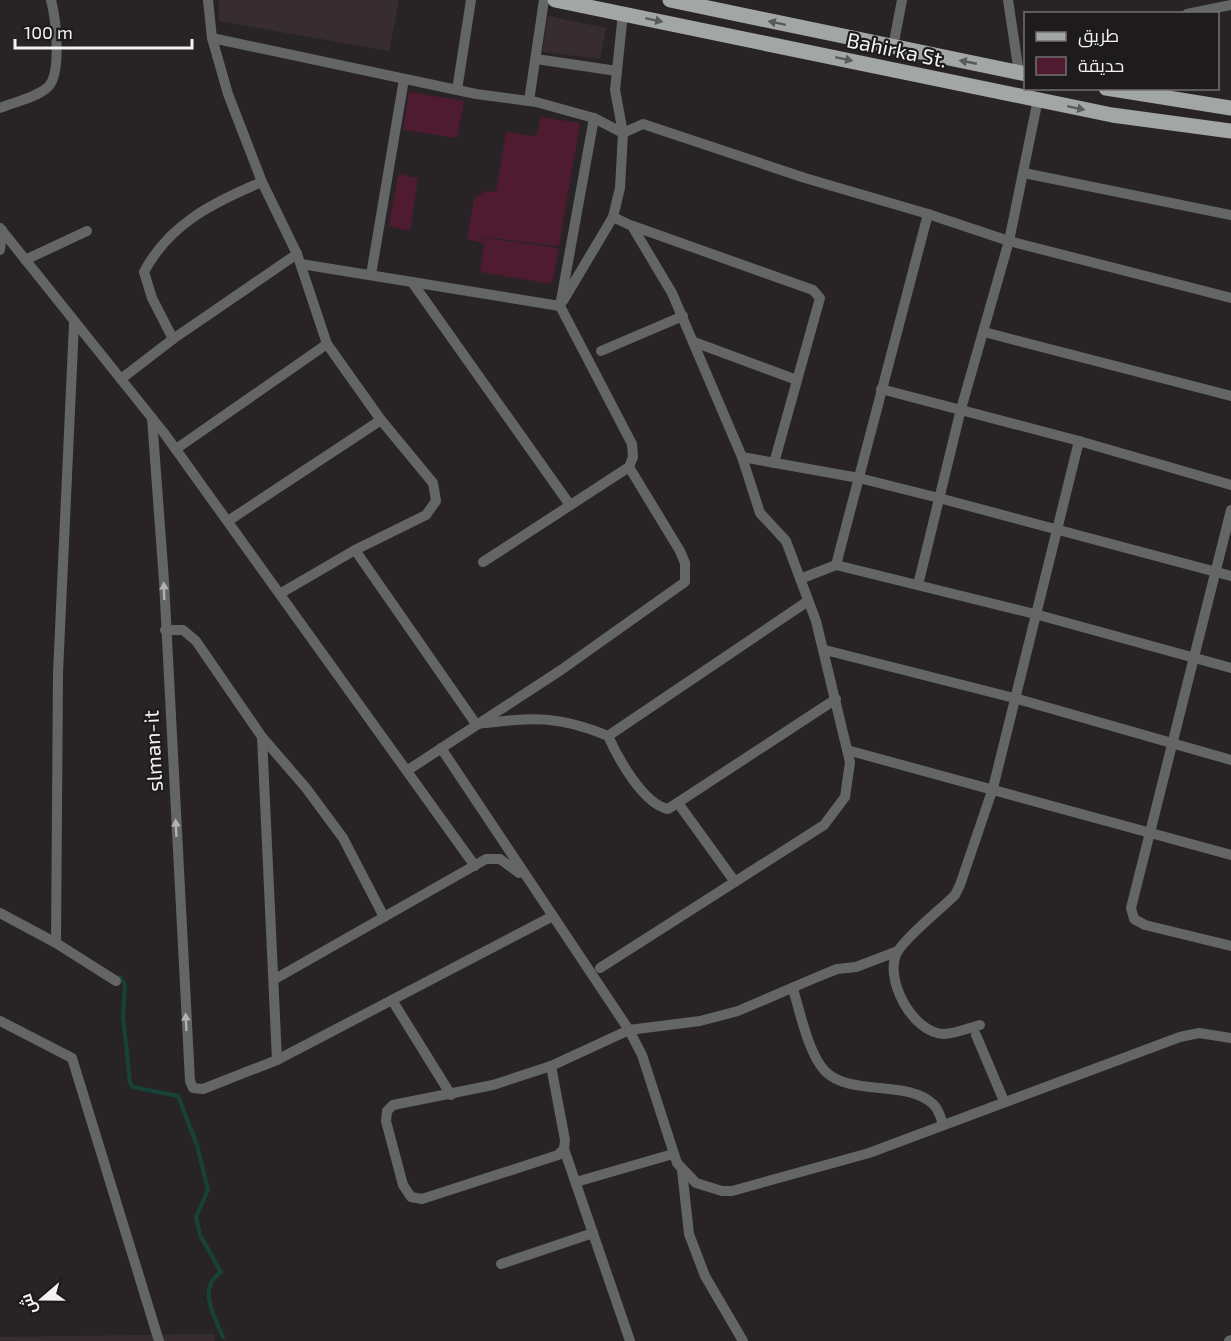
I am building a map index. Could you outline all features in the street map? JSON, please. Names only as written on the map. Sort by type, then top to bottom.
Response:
[{"type":"main road","name":"Bahirka St.","points":[[555,0],[1112,115],[1231,131]]},
{"type":"main road","name":"Bahirka St.","points":[[670,0],[1022,73]]},
{"type":"main road","points":[[1111,90],[1112,115]]},
{"type":"main road","points":[[1116,90],[1160,99],[1231,108]]},
{"type":"main road","points":[[1157,122],[1160,99]]},
{"type":"street","points":[[0,108],[47,88],[54,78],[56,46],[51,0]]},
{"type":"street","points":[[208,0],[212,38],[228,94],[262,182],[299,259],[327,344],[381,420],[433,483],[436,501],[426,515],[355,550],[281,594]]},
{"type":"street","points":[[457,90],[471,0]]},
{"type":"street","points":[[529,101],[544,0]]},
{"type":"street","points":[[893,47],[902,0]]},
{"type":"street","points":[[1008,0],[1021,46],[1022,73]]},
{"type":"street","points":[[1197,12],[1231,5]]},
{"type":"street","points":[[560,306],[614,217],[620,188],[623,133],[615,90],[623,13]]},
{"type":"street","points":[[212,38],[457,90],[529,101],[594,118],[623,133]]},
{"type":"street","points":[[536,59],[617,71]]},
{"type":"street","points":[[371,275],[404,79]]},
{"type":"street","points":[[918,585],[961,409],[1008,241],[1038,99]]},
{"type":"street","points":[[483,562],[629,466],[633,457],[632,444],[560,306],[594,118]]},
{"type":"street","points":[[623,133],[643,124],[805,178],[928,214],[1008,241],[1231,298]]},
{"type":"street","points":[[1024,173],[1231,215]]},
{"type":"street","points":[[173,339],[152,298],[144,272],[155,251],[179,227],[216,202],[262,182]]},
{"type":"street","points":[[836,565],[928,214]]},
{"type":"street","points":[[614,217],[632,226],[813,290],[820,298],[774,463]]},
{"type":"street","points":[[600,968],[824,825],[833,817],[848,785],[847,750],[825,650],[786,541],[760,513],[742,457],[684,316],[660,270],[632,226]]},
{"type":"street","points":[[0,250],[1,229]]},
{"type":"street","points":[[1,229],[176,449],[475,866]]},
{"type":"street","points":[[25,260],[87,231]]},
{"type":"street","points":[[121,379],[173,339],[299,259],[371,275],[560,306]]},
{"type":"street","points":[[412,282],[570,505]]},
{"type":"street","points":[[602,351],[684,316]]},
{"type":"street","points":[[56,943],[58,673],[74,323]]},
{"type":"street","points":[[984,332],[1231,396]]},
{"type":"street","points":[[694,342],[797,380]]},
{"type":"street","points":[[176,449],[327,344]]},
{"type":"street","points":[[882,389],[1079,441],[1231,485]]},
{"type":"street","name":"slman-it","points":[[152,418],[190,1081],[193,1088],[203,1089],[277,1060]]},
{"type":"street","points":[[228,521],[381,420]]},
{"type":"street","points":[[564,1149],[558,1155],[422,1199],[411,1197],[403,1185],[386,1121],[387,1111],[393,1105],[452,1095],[551,1066],[629,1030],[700,1021],[738,1011],[793,990],[837,969],[856,967],[898,951],[955,895],[993,788],[1055,528],[1079,441]]},
{"type":"street","points":[[742,457],[859,478],[1231,576]]},
{"type":"street","points":[[408,770],[561,670],[684,582],[685,563],[680,551],[629,466]]},
{"type":"street","points":[[1231,510],[1131,908],[1134,919],[1144,925],[1231,946]]},
{"type":"street","points":[[355,550],[476,724]]},
{"type":"street","points":[[800,579],[836,565],[1035,614],[1231,668]]},
{"type":"street","points":[[608,736],[808,601]]},
{"type":"street","points":[[165,630],[183,630],[190,634],[262,737],[306,788],[343,838],[384,917]]},
{"type":"street","points":[[825,650],[1014,698],[1231,760]]},
{"type":"street","points":[[476,724],[549,718],[582,725],[608,736],[619,760],[655,803],[668,809],[836,699]]},
{"type":"street","points":[[262,737],[277,1060],[553,916]]},
{"type":"street","points":[[441,748],[629,1030],[642,1055],[673,1154],[682,1170],[704,1187],[732,1191],[860,1156],[1004,1101],[1074,1079],[1180,1037],[1200,1033],[1231,1038]]},
{"type":"street","points":[[847,750],[993,788],[1231,855]]},
{"type":"street","points":[[678,803],[735,882]]},
{"type":"street","points":[[274,979],[490,858],[500,859],[529,880]]},
{"type":"street","points":[[0,913],[56,943],[116,981]]},
{"type":"street","points":[[898,951],[892,971],[897,992],[911,1013],[926,1026],[943,1034],[978,1030],[1004,1101]]},
{"type":"street","points":[[793,990],[814,1054],[824,1070],[837,1081],[920,1095],[934,1104],[943,1124]]},
{"type":"street","points":[[392,1000],[452,1095]]},
{"type":"street","points":[[0,1021],[72,1058],[159,1341]]},
{"type":"street","points":[[551,1066],[565,1140],[564,1149],[630,1341]]},
{"type":"street","points":[[576,1182],[673,1154]]},
{"type":"street","points":[[682,1170],[689,1234],[705,1276],[744,1341]]},
{"type":"street","points":[[501,1264],[593,1233]]},
{"type":"shaded area","points":[[219,0],[399,0],[389,51],[219,21]]},
{"type":"shaded area","points":[[548,16],[606,28],[600,59],[542,52]]},
{"type":"shaded area","points":[[214,1334],[215,1341],[0,1341],[0,1337]]},
{"type":"green space","points":[[409,92],[464,101],[457,138],[403,130]]},
{"type":"green space","points":[[541,117],[580,123],[559,246],[484,237],[483,243],[467,239],[474,199],[485,191],[496,192],[506,132],[536,136]]},
{"type":"green space","points":[[398,174],[418,178],[410,231],[389,226]]},
{"type":"green space","points":[[485,238],[559,248],[552,284],[480,272]]},
{"type":"waterway","points":[[120,977],[125,985],[123,1016],[130,1083],[133,1087],[178,1096],[197,1145],[208,1190],[196,1217],[200,1235],[221,1272],[210,1286],[209,1294],[212,1311],[223,1337]]}]
